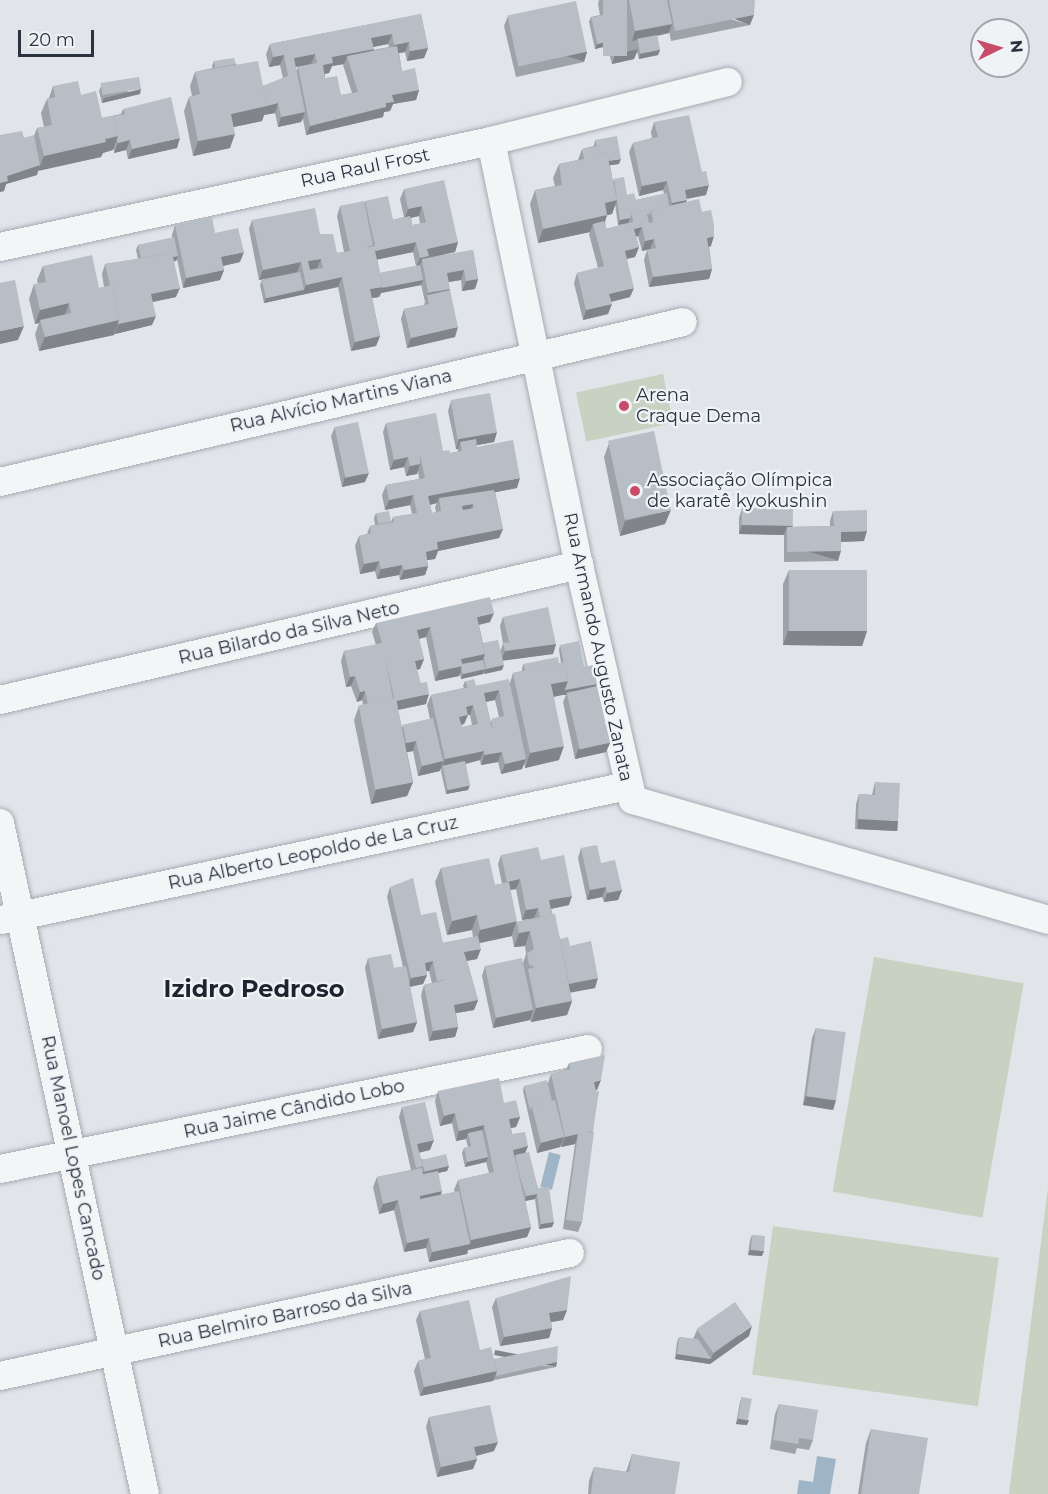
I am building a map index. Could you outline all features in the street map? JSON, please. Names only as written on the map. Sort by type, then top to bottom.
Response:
[{"type":"street","name":"Rua Raul Frost","points":[[0,247],[491,141],[728,82]]},
{"type":"street","name":"Rua Armando Augusto Zanata","points":[[491,141],[579,565],[627,786],[633,800],[1048,920]]},
{"type":"street","name":"Rua Alvício Martins Viana","points":[[0,482],[683,322]]},
{"type":"street","name":"Rua Bilardo da Silva Neto","points":[[0,700],[579,565]]},
{"type":"street","name":"Rua Alberto Leopoldo de La Cruz","points":[[9,918],[627,786]]},
{"type":"street","name":"Rua Manoel Lopes Cancado","points":[[0,823],[9,918],[74,1154],[145,1494]]},
{"type":"street","name":"Rua Jaime Cândido Lobo","points":[[0,1169],[588,1049]]},
{"type":"street","name":"Rua Belmiro Barroso da Silva","points":[[0,1376],[570,1253]]},
{"type":"green space","name":"Arena Craque Dema","points":[[663,374],[673,423],[586,441],[576,393]]},
{"type":"green space","points":[[874,957],[1024,983],[982,1218],[833,1191]]},
{"type":"green space","points":[[1048,1188],[1048,1494],[1009,1494]]},
{"type":"green space","points":[[773,1226],[999,1258],[978,1406],[752,1375]]},
{"type":"water","points":[[549,1152],[561,1155],[552,1190],[540,1187]]},
{"type":"water","points":[[817,1456],[836,1459],[830,1494],[797,1494],[799,1480],[813,1482]]},
{"type":"building","points":[[603,0],[627,0],[627,56],[603,56]]},
{"type":"building","points":[[629,0],[667,0],[672,24],[635,31]]},
{"type":"building","points":[[669,0],[755,0],[754,15],[675,31]]},
{"type":"building","points":[[576,1],[587,52],[518,66],[508,16]]},
{"type":"building","points":[[421,14],[428,48],[410,51],[409,42],[394,45],[392,34],[371,38],[374,49],[332,57],[333,63],[323,65],[325,78],[337,76],[341,95],[358,92],[347,56],[397,46],[402,71],[415,68],[419,90],[392,95],[394,102],[386,103],[386,107],[310,126],[298,67],[317,63],[315,54],[294,58],[305,112],[281,117],[278,103],[267,106],[263,86],[288,76],[284,55],[273,57],[270,44]]},
{"type":"building","points":[[603,15],[609,41],[597,44],[591,18]]},
{"type":"building","points":[[657,35],[660,50],[640,54],[637,39]]},
{"type":"building","points":[[234,58],[236,64],[215,68],[214,61]]},
{"type":"building","points":[[258,61],[267,106],[231,114],[235,134],[198,141],[189,97],[200,94],[195,72]]},
{"type":"building","points":[[139,77],[141,89],[102,95],[100,83]]},
{"type":"building","points":[[78,81],[81,95],[96,91],[102,118],[114,116],[118,136],[105,139],[106,142],[44,156],[37,128],[52,125],[47,99],[55,97],[53,86]]},
{"type":"building","points":[[171,97],[180,138],[132,149],[130,140],[118,143],[114,116],[125,114],[123,109]]},
{"type":"building","points":[[689,115],[702,172],[706,171],[709,185],[685,190],[687,200],[672,203],[667,181],[642,186],[633,143],[658,137],[654,122]]},
{"type":"building","points":[[22,131],[24,138],[34,135],[40,165],[7,176],[8,181],[0,183],[0,135]]},
{"type":"building","points":[[617,136],[621,159],[609,161],[607,153],[599,155],[595,140]]},
{"type":"building","points":[[598,146],[599,155],[607,153],[617,200],[605,203],[607,215],[543,229],[535,190],[562,185],[559,164],[584,159],[582,149]]},
{"type":"building","points":[[624,177],[627,195],[634,193],[636,200],[667,193],[669,206],[651,210],[650,214],[647,214],[646,210],[632,214],[630,218],[620,220],[614,179]]},
{"type":"building","points":[[444,180],[458,242],[427,249],[429,256],[420,258],[416,242],[375,251],[383,287],[370,289],[380,336],[355,342],[342,277],[306,285],[301,262],[263,270],[252,220],[315,208],[320,234],[333,234],[337,253],[350,251],[340,206],[364,201],[373,245],[365,248],[375,246],[365,201],[388,196],[393,220],[410,216],[412,225],[426,222],[422,206],[408,209],[404,189]],"holes":[[[321,259],[323,268],[310,270],[308,261]]]},
{"type":"building","points":[[699,199],[702,212],[711,210],[714,225],[714,236],[707,238],[712,269],[653,277],[647,250],[656,248],[654,239],[645,241],[642,227],[634,229],[639,247],[625,251],[634,288],[609,294],[612,304],[586,310],[577,273],[604,266],[593,224],[604,221],[606,229],[633,222],[632,214],[646,210],[649,223],[653,222],[651,210]]},
{"type":"building","points":[[212,217],[215,233],[238,228],[244,252],[221,257],[224,270],[186,278],[175,225]]},
{"type":"building","points":[[174,237],[178,256],[173,257],[172,253],[141,258],[138,245]]},
{"type":"building","points":[[473,250],[478,279],[466,281],[464,270],[447,273],[450,289],[428,293],[422,259]]},
{"type":"building","points":[[172,253],[180,288],[151,294],[156,316],[118,324],[112,285],[110,285],[105,264]]},
{"type":"building","points":[[92,255],[99,288],[112,285],[119,320],[45,337],[40,320],[71,313],[69,303],[40,310],[34,284],[46,282],[43,266]]},
{"type":"building","points":[[420,265],[423,280],[382,288],[380,273]]},
{"type":"building","points":[[300,272],[304,290],[266,298],[262,281]]},
{"type":"building","points":[[15,280],[24,326],[0,331],[0,283]]},
{"type":"building","points":[[450,290],[458,327],[411,338],[404,309],[429,304],[427,295]]},
{"type":"building","points":[[490,393],[497,432],[458,439],[451,400]]},
{"type":"building","points":[[436,413],[443,451],[449,450],[450,453],[462,451],[460,442],[476,439],[477,447],[513,440],[520,478],[428,496],[432,513],[441,511],[439,498],[494,490],[503,529],[437,542],[438,549],[426,552],[428,566],[404,570],[402,565],[381,569],[379,561],[364,564],[359,536],[371,533],[370,526],[394,522],[393,517],[417,513],[413,495],[389,500],[386,485],[425,478],[420,455],[420,464],[410,466],[408,457],[394,460],[386,423]],"holes":[[[473,504],[474,508],[463,510],[462,506]]]},
{"type":"building","points":[[358,422],[369,473],[345,478],[335,427]]},
{"type":"building","name":"Associação Olímpica de karatê kyokushin","points":[[654,431],[671,510],[625,520],[608,441]]},
{"type":"building","points":[[742,508],[793,509],[793,526],[742,525]]},
{"type":"building","points":[[867,510],[867,531],[841,532],[841,551],[787,552],[787,527],[834,526],[833,511]]},
{"type":"building","points":[[389,511],[391,522],[378,524],[376,513]]},
{"type":"building","points":[[789,570],[867,570],[867,631],[789,631]]},
{"type":"building","points":[[490,597],[494,613],[477,617],[485,654],[461,659],[463,666],[439,671],[430,627],[417,630],[424,659],[415,661],[420,683],[427,682],[429,694],[396,701],[385,656],[393,699],[368,704],[365,691],[360,692],[355,676],[350,677],[344,651],[382,643],[376,623]]},
{"type":"building","points":[[548,607],[556,644],[505,651],[503,643],[509,642],[503,617]]},
{"type":"building","points":[[498,640],[504,665],[486,669],[483,643]]},
{"type":"building","points":[[579,641],[584,667],[593,665],[597,684],[565,690],[568,681],[560,645]]},
{"type":"building","points":[[558,657],[559,663],[525,671],[523,664]]},
{"type":"building","points":[[483,660],[485,669],[463,674],[462,664]]},
{"type":"building","points":[[564,662],[568,681],[551,684],[564,746],[530,753],[513,673]]},
{"type":"building","points":[[474,679],[476,686],[467,688],[465,681]]},
{"type":"building","points":[[509,679],[526,759],[505,764],[502,752],[484,755],[484,751],[445,759],[431,695]],"holes":[[[499,690],[504,716],[492,719],[492,729],[484,693]],[[473,705],[478,724],[462,727],[459,717],[468,715],[466,707]]]},
{"type":"building","points":[[597,686],[610,743],[580,749],[567,693]]},
{"type":"building","points":[[396,698],[412,782],[375,790],[359,705]]},
{"type":"building","points":[[433,718],[443,761],[422,766],[416,741],[406,743],[403,725]]},
{"type":"building","points":[[465,761],[470,785],[448,790],[443,766]]},
{"type":"building","points":[[875,782],[900,783],[898,821],[858,819],[859,794],[875,795]]},
{"type":"building","points":[[597,845],[601,863],[615,860],[622,890],[607,893],[606,887],[590,890],[581,848]]},
{"type":"building","points":[[538,847],[541,860],[564,855],[572,896],[549,900],[552,915],[540,917],[538,908],[526,910],[520,879],[507,882],[501,855]]},
{"type":"building","points":[[489,858],[495,885],[509,882],[517,921],[480,930],[477,915],[452,921],[441,868]]},
{"type":"building","points":[[413,878],[421,915],[436,912],[443,943],[478,936],[481,949],[464,952],[478,1000],[454,1005],[458,1027],[433,1031],[424,985],[449,979],[437,981],[433,961],[425,963],[427,975],[411,978],[390,887]]},
{"type":"building","points":[[555,914],[572,1001],[536,1008],[528,969],[535,967],[529,965],[527,953],[534,949],[530,931],[519,933],[517,922]]},
{"type":"building","points":[[568,937],[570,946],[591,941],[598,978],[569,984],[560,939]]},
{"type":"building","points":[[391,954],[394,968],[406,966],[417,1022],[382,1029],[368,958]]},
{"type":"building","points":[[522,958],[533,1010],[496,1018],[485,966]]},
{"type":"building","points":[[816,1028],[846,1032],[836,1101],[806,1096]]},
{"type":"building","points":[[605,1055],[601,1080],[594,1082],[596,1091],[599,1091],[593,1131],[585,1133],[594,1132],[582,1222],[566,1220],[578,1134],[565,1137],[551,1074],[570,1069],[569,1063]]},
{"type":"building","points":[[499,1078],[504,1103],[516,1100],[520,1117],[509,1119],[512,1134],[525,1132],[528,1146],[513,1150],[531,1227],[471,1240],[458,1180],[494,1172],[484,1125],[459,1131],[455,1113],[444,1116],[438,1091]]},
{"type":"building","points":[[547,1080],[552,1101],[532,1106],[530,1110],[524,1086]]},
{"type":"building","points":[[555,1100],[564,1137],[541,1143],[532,1106]]},
{"type":"building","points":[[425,1102],[434,1140],[417,1144],[423,1166],[416,1168],[402,1107]]},
{"type":"building","points":[[482,1130],[488,1157],[467,1162],[464,1148],[471,1146],[468,1133]]},
{"type":"building","points":[[529,1152],[538,1188],[549,1187],[554,1222],[541,1224],[537,1194],[526,1196],[515,1155]]},
{"type":"building","points":[[446,1154],[449,1166],[425,1172],[422,1160]]},
{"type":"building","points":[[422,1168],[423,1174],[438,1171],[442,1191],[420,1196],[420,1199],[459,1191],[470,1244],[432,1252],[429,1238],[407,1243],[398,1200],[383,1204],[377,1177]]},
{"type":"building","points":[[752,1235],[765,1236],[764,1251],[751,1250]]},
{"type":"building","points":[[571,1276],[567,1310],[549,1313],[552,1328],[504,1337],[496,1298]]},
{"type":"building","points":[[469,1300],[480,1350],[491,1347],[497,1371],[424,1387],[418,1361],[431,1358],[420,1311]]},
{"type":"building","points":[[735,1302],[752,1326],[713,1353],[696,1329]]},
{"type":"building","points":[[679,1337],[698,1339],[711,1359],[677,1354]]},
{"type":"building","points":[[558,1346],[557,1362],[496,1376],[494,1359]]},
{"type":"building","points":[[742,1397],[752,1399],[748,1421],[738,1419]]},
{"type":"building","points":[[779,1404],[818,1410],[813,1440],[799,1438],[798,1444],[773,1440]]},
{"type":"building","points":[[490,1405],[498,1442],[474,1447],[477,1459],[441,1467],[429,1417]]},
{"type":"building","points":[[871,1429],[928,1438],[919,1494],[861,1494]]},
{"type":"building","points":[[632,1454],[680,1462],[675,1494],[591,1494],[594,1467],[629,1472]]},
{"type":"place","name":"Arena Craque Dema","points":[[624,406]]},
{"type":"place","name":"Associação Olímpica de karatê kyokushin","points":[[635,491]]},
{"type":"district","name":"Izidro Pedroso","points":[[254,989]]}]
